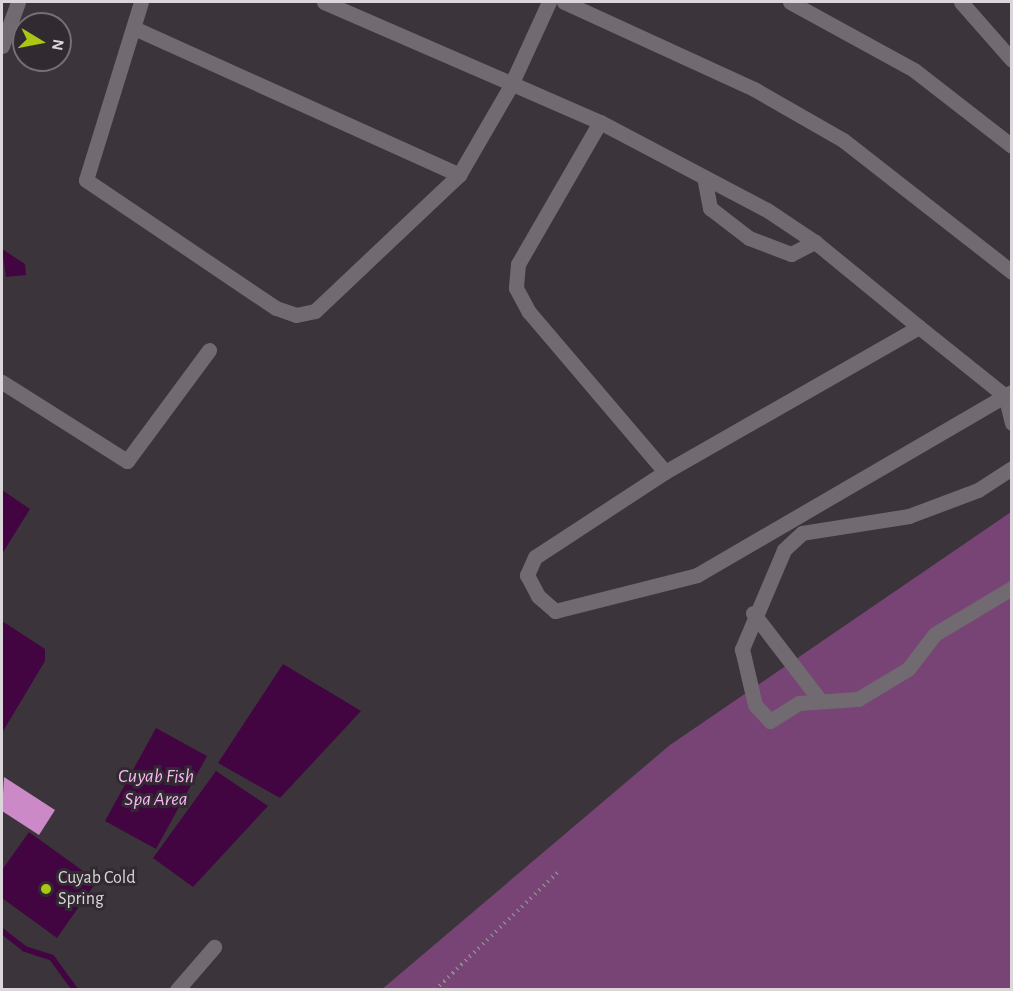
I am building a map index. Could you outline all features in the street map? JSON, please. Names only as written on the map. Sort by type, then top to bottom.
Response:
[{"type":"street","points":[[2,46],[7,18],[18,2]]},
{"type":"street","points":[[141,2],[86,180],[276,308],[296,315],[315,311],[459,175],[510,87],[549,2]]},
{"type":"street","points":[[324,2],[510,87],[600,122],[704,177],[815,242],[919,327],[1009,396],[1011,423]]},
{"type":"street","points":[[564,2],[754,89],[843,140],[1011,272]]},
{"type":"street","points":[[790,2],[914,70],[1011,146]]},
{"type":"street","points":[[961,2],[1011,60]]},
{"type":"street","points":[[134,28],[459,175]]},
{"type":"street","points":[[600,122],[518,264],[516,288],[529,312],[665,472]]},
{"type":"street","points":[[704,177],[710,207],[749,238],[791,254],[815,242]]},
{"type":"street","points":[[919,327],[665,472],[536,557],[527,575],[537,596],[555,611],[698,575],[1009,396]]},
{"type":"street","points":[[2,382],[127,461],[209,350]]},
{"type":"street","points":[[1011,468],[978,490],[909,516],[802,533],[784,550],[753,613],[742,649],[755,705],[770,721],[799,703],[819,699],[858,699],[884,687],[908,669],[935,634],[1011,588]]},
{"type":"street","points":[[753,613],[819,699]]},
{"type":"street","points":[[177,990],[214,947]]},
{"type":"path","points":[[435,990],[560,870]]},
{"type":"shaded area","points":[[1011,512],[1011,989],[381,990],[670,745]]},
{"type":"water","points":[[2,249],[25,264],[26,275],[6,277]]},
{"type":"water","points":[[2,490],[30,509],[2,554]]},
{"type":"water","points":[[2,621],[45,649],[45,661],[2,733]]},
{"type":"water","points":[[283,664],[361,711],[280,798],[218,763]]},
{"type":"water","name":"Cuyab Fish Spa Area","points":[[156,728],[207,756],[156,849],[105,821]]},
{"type":"water","points":[[216,771],[268,806],[193,887],[153,858]]},
{"type":"water","name":"Cuyab Cold Spring","points":[[29,832],[97,881],[57,938],[2,898],[2,870]]},
{"type":"building","points":[[4,777],[55,810],[39,835],[2,811]]},
{"type":"waterway","points":[[2,931],[25,949],[52,958],[75,990]]},
{"type":"place","name":"Cuyab Cold Spring","points":[[46,889]]}]
